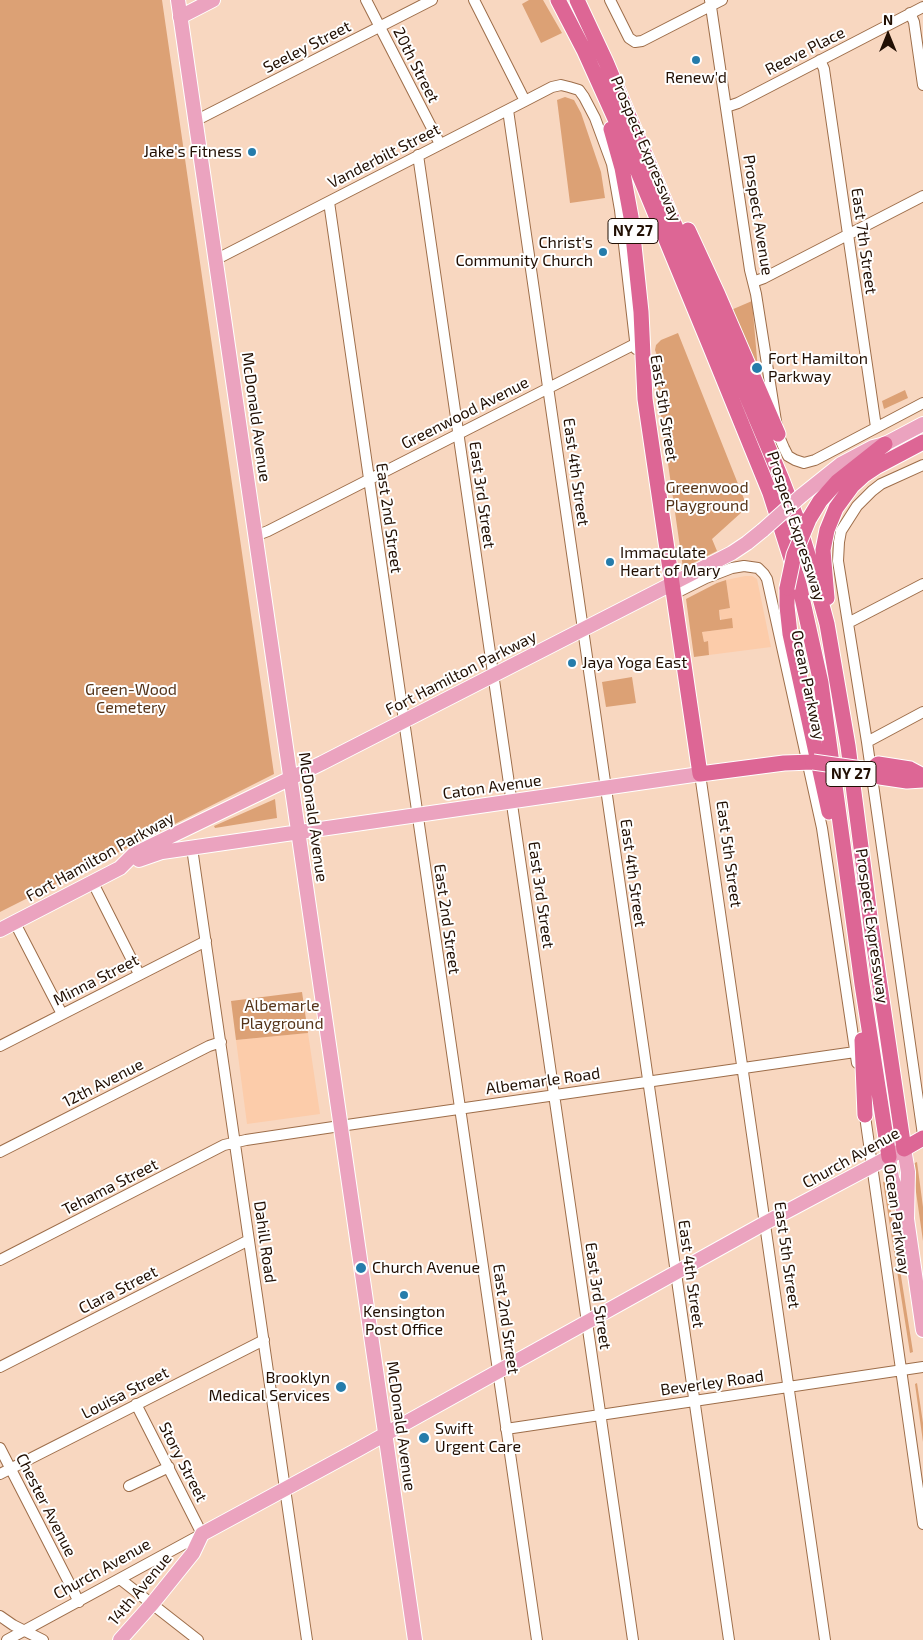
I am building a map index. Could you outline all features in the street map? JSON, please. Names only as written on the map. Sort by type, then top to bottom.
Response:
[{"type":"highway","name":"Prospect Expressway","points":[[558,0],[592,68],[630,153],[770,493],[799,584],[821,683],[862,984],[889,1157]]},
{"type":"highway","name":"Prospect Expressway","points":[[577,0],[654,174],[782,480],[807,550],[827,624],[848,746],[871,925],[904,1149]]},
{"type":"highway","name":"NY 27","points":[[592,68],[622,168],[631,217],[641,312],[645,399]]},
{"type":"highway","points":[[654,174],[683,220],[718,295],[778,434]]},
{"type":"highway","name":"East 5th Street","points":[[645,399],[700,774]]},
{"type":"highway","points":[[827,624],[828,592],[823,550],[826,530],[836,508],[852,486],[864,475],[923,442]]},
{"type":"highway","points":[[846,866],[834,839],[825,787],[795,660],[788,620],[787,588],[794,555],[808,519],[837,482],[885,444]]},
{"type":"highway","name":"Caton Avenue","points":[[700,774],[784,763],[810,762],[866,770],[878,764],[910,769],[923,778]]},
{"type":"highway","points":[[862,984],[858,1001],[863,1051],[865,1116]]},
{"type":"highway","name":"Church Avenue","points":[[904,1149],[923,1136]]},
{"type":"main road","name":"McDonald Avenue","points":[[178,0],[415,1640]]},
{"type":"main road","points":[[180,17],[213,0]]},
{"type":"main road","name":"Fort Hamilton Parkway","points":[[0,930],[120,868],[134,854],[404,722],[583,629],[674,588],[747,543],[840,464],[873,447],[885,444],[923,424]]},
{"type":"main road","name":"Caton Avenue","points":[[120,868],[154,854],[700,774]]},
{"type":"main road","name":"Church Avenue","points":[[202,1534],[385,1435],[765,1223],[904,1149]]},
{"type":"main road","name":"Ocean Parkway","points":[[904,1149],[908,1172],[907,1219],[923,1330]]},
{"type":"main road","name":"Ocean Parkway","points":[[889,1157],[892,1178],[907,1219]]},
{"type":"main road","name":"14th Avenue","points":[[120,1640],[193,1553],[202,1534]]},
{"type":"street","name":"20th Street","points":[[366,0],[440,144]]},
{"type":"street","name":"Seeley Street","points":[[195,121],[432,0]]},
{"type":"street","points":[[474,0],[525,101]]},
{"type":"street","points":[[610,0],[629,38],[635,42],[642,41],[711,3],[722,0]]},
{"type":"street","name":"Prospect Avenue","points":[[711,3],[750,270],[778,434]]},
{"type":"street","name":"Reeve Place","points":[[726,107],[738,103],[923,7]]},
{"type":"street","points":[[910,14],[914,22],[923,86]]},
{"type":"street","name":"East 7th Street","points":[[820,60],[824,69],[876,427]]},
{"type":"street","name":"Vanderbilt Street","points":[[215,260],[525,101],[561,85],[569,87]]},
{"type":"street","name":"East 5th Street","points":[[569,87],[579,90],[584,97],[595,118],[612,164],[620,210],[635,344],[645,399]]},
{"type":"street","name":"East 4th Street","points":[[508,110],[729,1640]]},
{"type":"street","name":"East 3rd Street","points":[[418,155],[633,1640]]},
{"type":"street","points":[[753,282],[923,196]]},
{"type":"street","name":"East 2nd Street","points":[[328,202],[537,1640]]},
{"type":"street","name":"Greenwood Avenue","points":[[255,536],[635,344]]},
{"type":"street","points":[[778,434],[788,456],[804,463],[815,460],[923,403]]},
{"type":"street","points":[[923,465],[881,484],[872,490],[857,506],[846,522],[839,542],[838,561],[867,742],[866,770],[923,1136]]},
{"type":"street","name":"Ocean Parkway","points":[[674,588],[732,568],[750,566],[758,568],[764,574],[810,762],[822,828],[923,1524]]},
{"type":"street","points":[[848,623],[923,584]]},
{"type":"street","points":[[867,742],[923,712]]},
{"type":"street","name":"East 5th Street","points":[[700,774],[825,1640]]},
{"type":"street","name":"Dahill Road","points":[[192,848],[307,1640]]},
{"type":"street","points":[[93,883],[139,974]]},
{"type":"street","points":[[15,922],[62,1014]]},
{"type":"street","name":"Minna Street","points":[[0,1046],[206,941]]},
{"type":"street","name":"12th Avenue","points":[[0,1152],[209,1046],[221,1042]]},
{"type":"street","name":"Albemarle Road","points":[[235,1143],[460,1108],[855,1052]]},
{"type":"street","name":"Tehama Street","points":[[0,1260],[224,1145],[235,1143]]},
{"type":"street","name":"Clara Street","points":[[0,1367],[249,1240]]},
{"type":"street","name":"Louisa Street","points":[[0,1474],[264,1340]]},
{"type":"street","name":"Beverley Road","points":[[506,1429],[923,1367]]},
{"type":"street","name":"Story Street","points":[[136,1404],[202,1534]]},
{"type":"street","name":"Chester Avenue","points":[[0,1448],[79,1602]]},
{"type":"street","points":[[128,1486],[169,1467]]},
{"type":"street","name":"Church Avenue","points":[[7,1640],[202,1534]]},
{"type":"street","points":[[120,1579],[198,1640]]},
{"type":"street","points":[[0,1616],[13,1625],[44,1640]]},
{"type":"shaded area","points":[[752,576],[757,579],[771,647],[709,655],[707,641],[704,642],[702,632],[733,628],[721,620],[719,610],[730,608],[726,580]]},
{"type":"shaded area","points":[[308,1033],[320,1114],[247,1124],[236,1040]]},
{"type":"green space","name":"Green-Wood Cemetery","points":[[0,0],[162,0],[274,774],[0,912]]},
{"type":"green space","points":[[529,0],[543,0],[562,33],[541,43],[522,4]]},
{"type":"green space","points":[[565,97],[574,100],[581,113],[601,172],[605,198],[570,203],[557,100]]},
{"type":"green space","points":[[752,301],[758,370],[731,310]]},
{"type":"green space","name":"Greenwood Playground","points":[[678,333],[746,504],[743,511],[712,539],[717,551],[683,568],[655,373],[660,364],[655,350],[656,345],[661,340]]},
{"type":"green space","points":[[905,390],[908,398],[884,409],[882,401]]},
{"type":"green space","points":[[726,580],[730,608],[719,610],[720,620],[732,618],[733,628],[702,632],[704,642],[708,641],[709,655],[694,657],[686,599]]},
{"type":"green space","points":[[632,677],[636,703],[606,707],[602,682]]},
{"type":"green space","points":[[275,799],[277,818],[215,828],[214,826]]},
{"type":"green space","name":"Albemarle Playground","points":[[302,992],[308,1033],[236,1040],[231,1001]]},
{"type":"green space","points":[[917,1162],[923,1207],[923,1241],[912,1164]]},
{"type":"green space","points":[[886,1181],[913,1352],[910,1353],[883,1182]]},
{"type":"green space","points":[[917,1383],[923,1423],[923,1442],[915,1384]]},
{"type":"place","name":"Renew'd","points":[[696,60]]},
{"type":"place","name":"Jake's Fitness","points":[[252,152]]},
{"type":"place","name":"Christ's Community Church","points":[[603,252]]},
{"type":"place","name":"Fort Hamilton Parkway","points":[[757,368]]},
{"type":"place","name":"Immaculate Heart of Mary","points":[[610,562]]},
{"type":"place","name":"Jaya Yoga East","points":[[572,663]]},
{"type":"place","name":"Church Avenue","points":[[361,1268]]},
{"type":"place","name":"Kensington Post Office","points":[[404,1295]]},
{"type":"place","name":"Brooklyn Medical Services","points":[[341,1387]]},
{"type":"place","name":"Swift Urgent Care","points":[[424,1438]]}]
